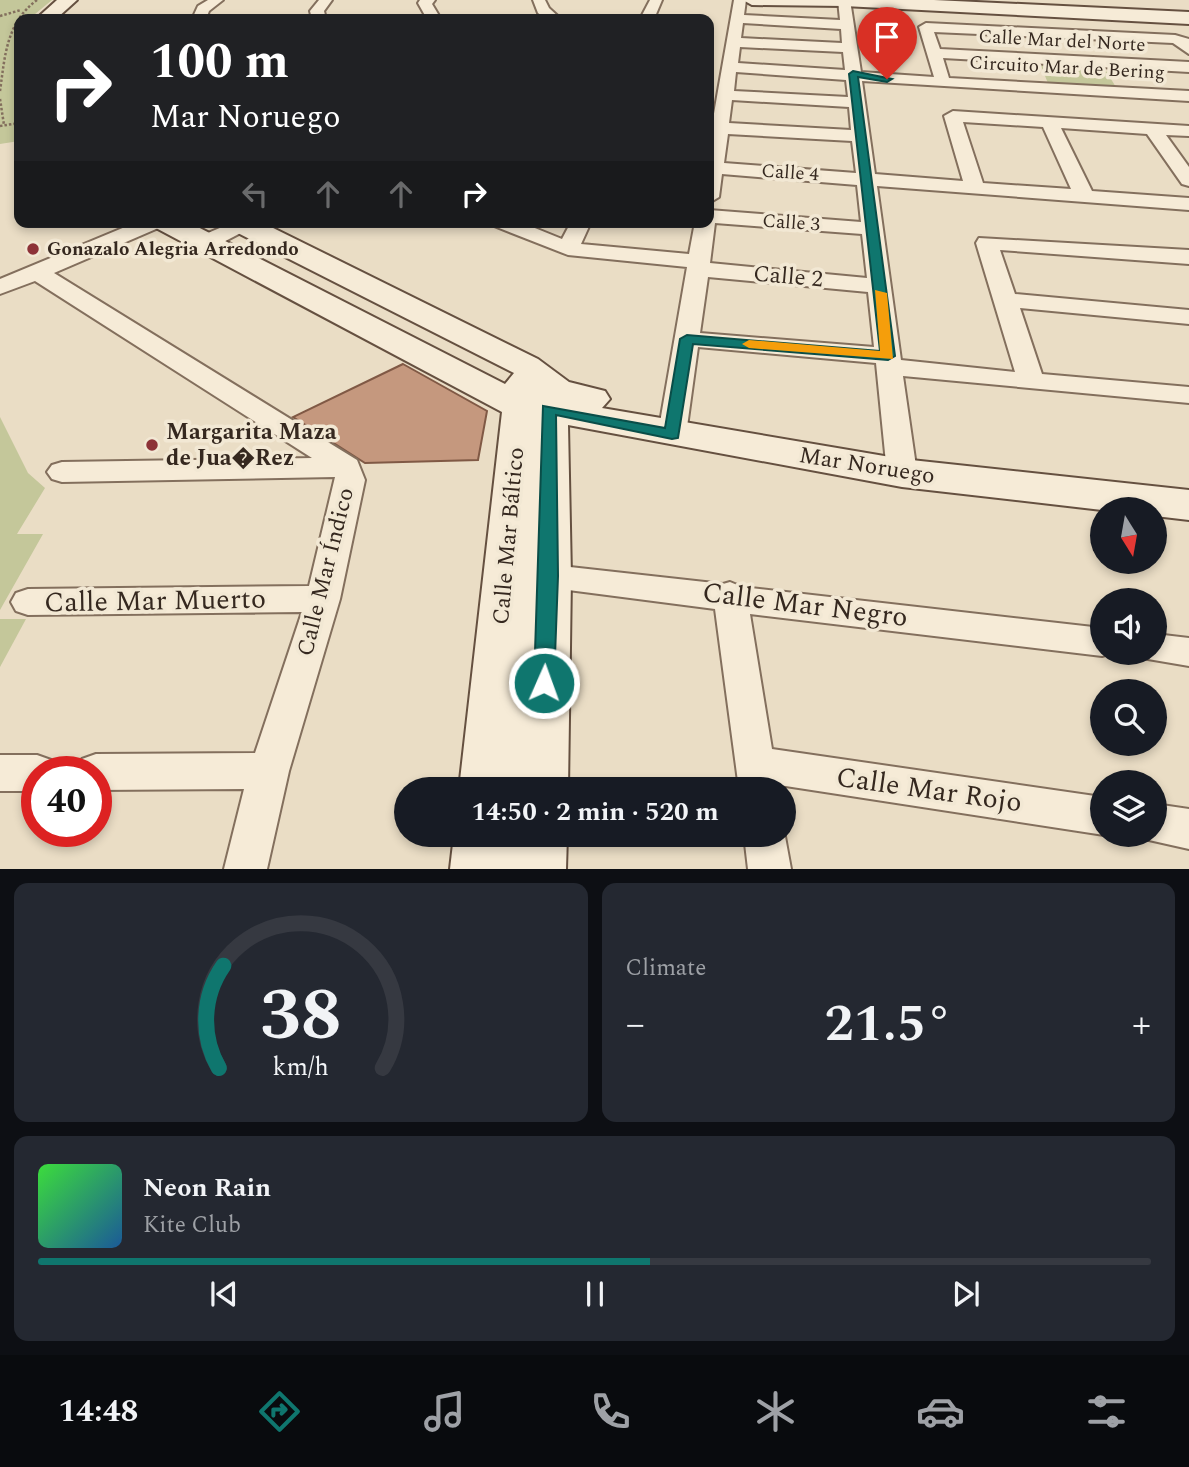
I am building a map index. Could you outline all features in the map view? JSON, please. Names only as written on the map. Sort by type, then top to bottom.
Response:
[{"type":"street","points":[[201,14],[203,9],[217,0]]},
{"type":"street","points":[[714,154],[728,56],[740,0]]},
{"type":"street","points":[[752,0],[1047,9]]},
{"type":"street","points":[[891,0],[1189,16]]},
{"type":"street","points":[[844,1],[901,464]]},
{"type":"street","points":[[1047,9],[1077,61]]},
{"type":"street","points":[[737,19],[847,25]]},
{"type":"street","name":"Circuito Mar de Bering","points":[[943,82],[926,27],[1175,40],[1186,43],[1189,50]]},
{"type":"street","points":[[728,56],[850,48]]},
{"type":"street","name":"Calle Mar del Norte","points":[[933,53],[1189,67]]},
{"type":"street","name":"Circuito Mar de Bering","points":[[728,56],[860,77],[1189,96]]},
{"type":"street","points":[[719,110],[857,103]]},
{"type":"street","points":[[719,110],[861,136]]},
{"type":"street","points":[[975,189],[953,116],[1189,131]]},
{"type":"street","points":[[1049,122],[1085,197]]},
{"type":"street","points":[[1152,128],[1189,180]]},
{"type":"street","name":"Calle 4","points":[[714,180],[853,177],[866,182],[1189,204]]},
{"type":"street","name":"Calle 3","points":[[714,216],[872,229]]},
{"type":"street","points":[[0,287],[142,228]]},
{"type":"street","points":[[177,228],[204,243],[537,393]]},
{"type":"street","points":[[204,243],[235,228]]},
{"type":"street","points":[[254,228],[537,393]]},
{"type":"street","name":"Calle 2","points":[[516,228],[568,249],[879,286]]},
{"type":"street","points":[[568,249],[578,228]]},
{"type":"street","points":[[673,427],[704,228]]},
{"type":"street","points":[[1031,380],[987,243],[1189,257]]},
{"type":"street","name":"Calle Mar Índico","points":[[37,272],[347,467],[350,481],[323,599],[269,771],[245,869]]},
{"type":"street","points":[[1008,304],[1189,317]]},
{"type":"street","points":[[1008,304],[1189,324]]},
{"type":"street","points":[[687,339],[1031,380],[1189,395]]},
{"type":"street","name":"Mar Noruego","points":[[537,393],[673,427],[901,464],[1189,505]]},
{"type":"street","name":"Calle Mar Báltico","points":[[537,393],[528,574],[539,777]]},
{"type":"street","name":"Mar Noruego","points":[[901,464],[1189,487]]},
{"type":"street","points":[[62,472],[347,467]]},
{"type":"street","name":"Calle Mar Báltico","points":[[489,777],[528,574]]},
{"type":"street","name":"Calle Mar Negro","points":[[528,574],[1090,641]]},
{"type":"street","points":[[730,596],[757,777]]},
{"type":"street","name":"Calle Mar Muerto","points":[[28,602],[323,599]]},
{"type":"street","points":[[1167,649],[1189,652]]},
{"type":"street","points":[[112,772],[269,771]]},
{"type":"street","points":[[0,773],[21,772]]},
{"type":"street","name":"Calle Mar Rojo","points":[[796,781],[1090,815]]},
{"type":"street","points":[[1167,826],[1189,829]]},
{"type":"street","points":[[480,869],[482,847]]},
{"type":"street","points":[[536,869],[537,847]]},
{"type":"street","points":[[767,847],[770,869]]},
{"type":"path","points":[[1,17],[38,0]]},
{"type":"path","points":[[18,14],[21,9]]},
{"type":"path","points":[[1,17],[12,23]]},
{"type":"path","points":[[0,91],[14,20]]},
{"type":"path","points":[[0,64],[4,67]]},
{"type":"path","points":[[0,99],[2,126]]},
{"type":"green space","points":[[0,0],[52,0],[35,14],[14,14],[14,142],[0,144]]},
{"type":"green space","points":[[1038,59],[1101,63],[1119,92],[1050,88]]},
{"type":"green space","points":[[0,417],[28,473],[45,488],[17,534],[43,534],[0,610]]},
{"type":"green space","points":[[0,619],[26,619],[0,667]]},
{"type":"building","points":[[403,364],[487,411],[478,460],[365,463],[293,417]]},
{"type":"slow traffic","points":[[749,344],[888,356],[880,293]]},
{"type":"place","name":"Gonazalo Alegria Arredondo","points":[[33,249]]},
{"type":"place","name":"Margarita Maza de Jua�Rez","points":[[152,445]]},
{"type":"route","points":[[544,683],[549,409],[672,434],[687,339],[888,356],[853,74],[887,79]]}]
